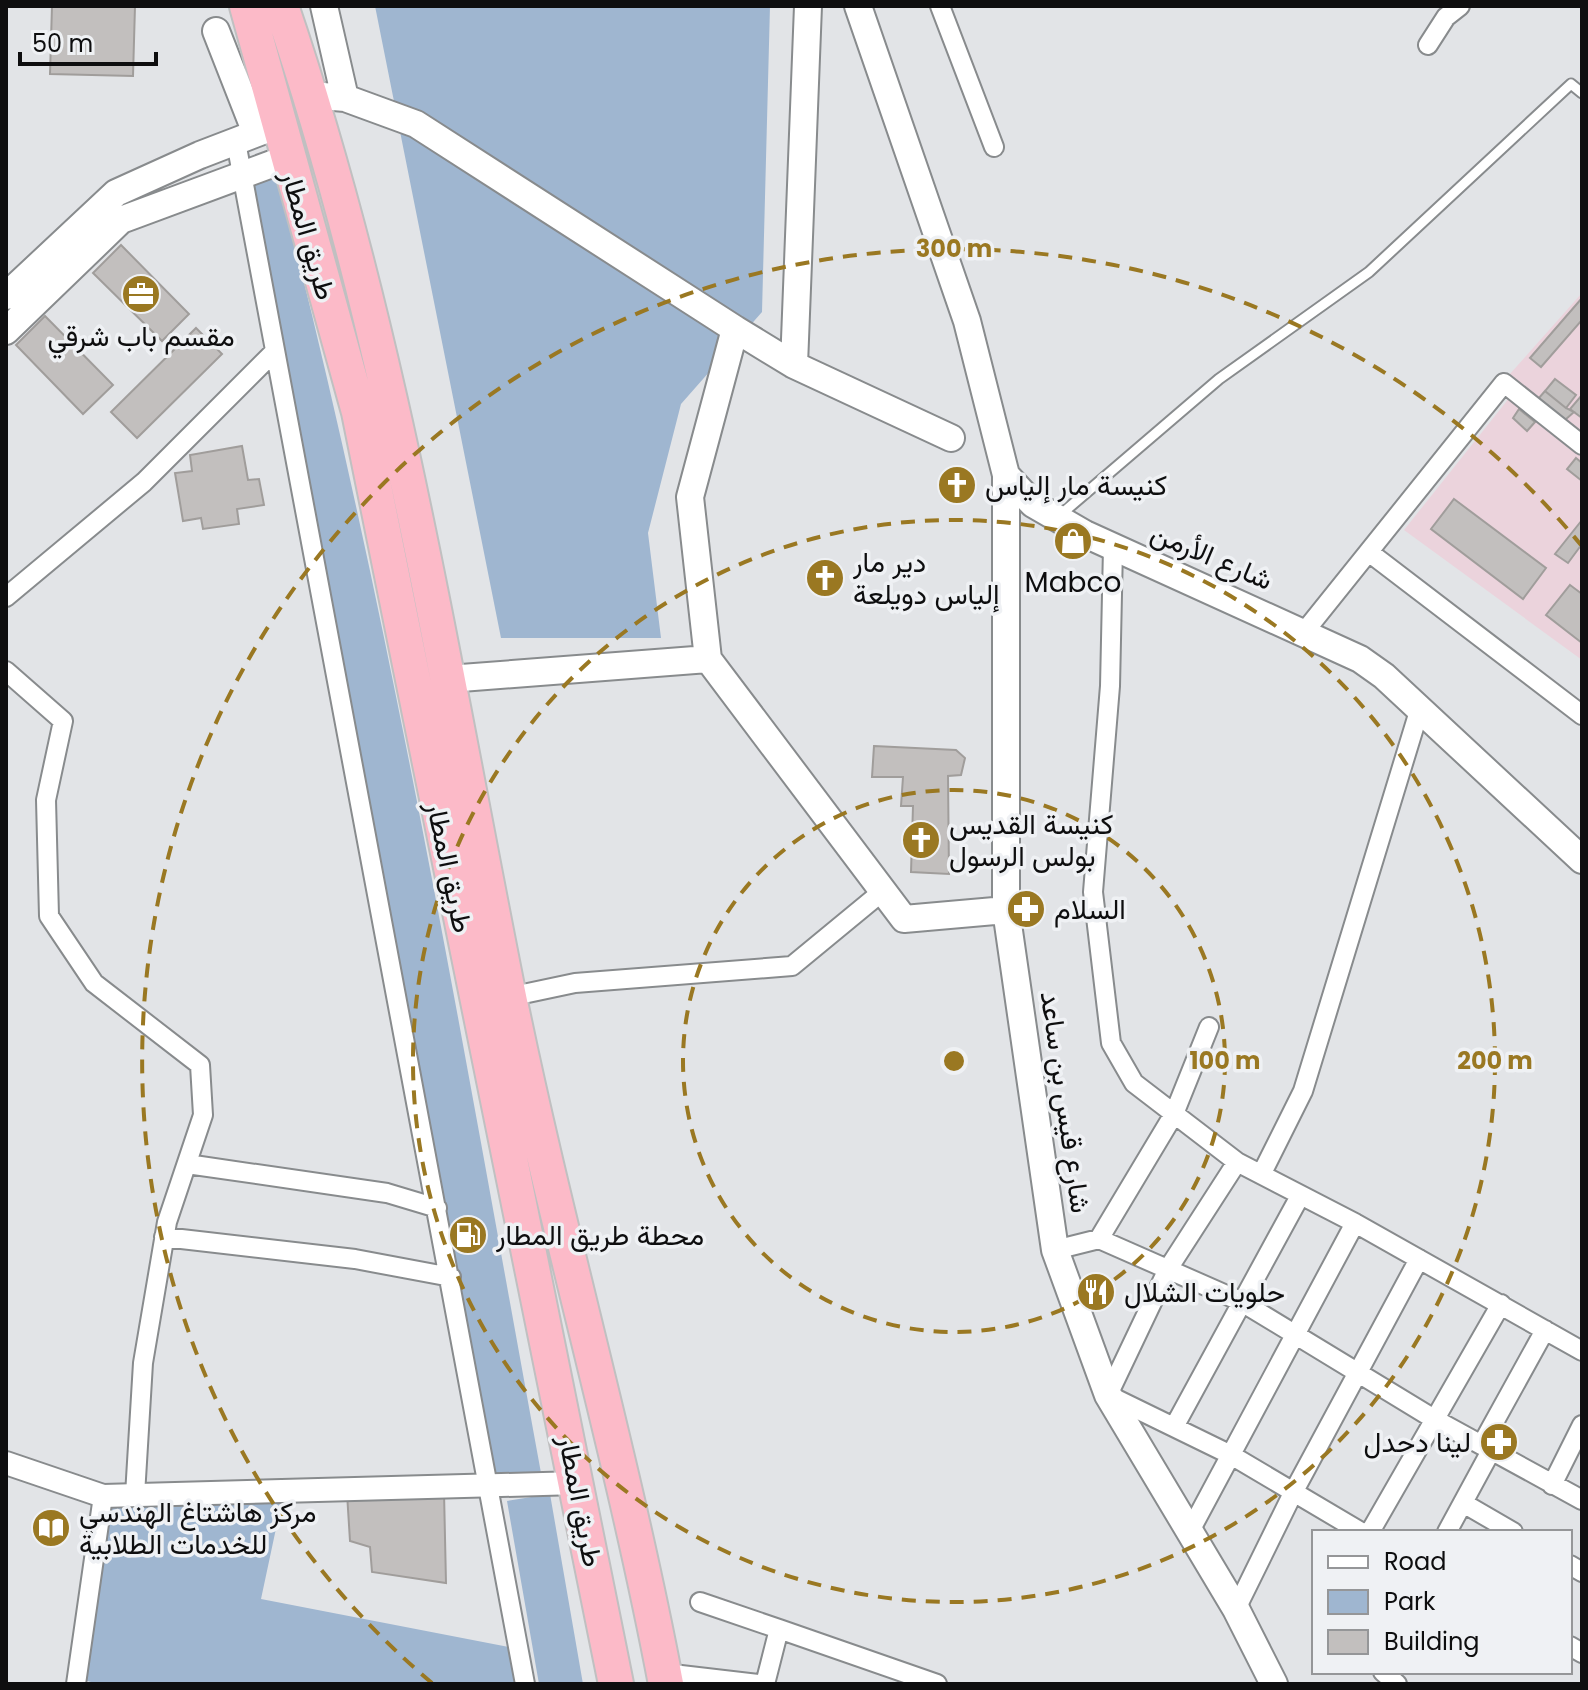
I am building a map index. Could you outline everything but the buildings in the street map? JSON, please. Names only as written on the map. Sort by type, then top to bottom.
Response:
[{"type":"highway","points":[[247,6],[262,55]]},
{"type":"highway","name":"طريق المطار","points":[[281,6],[311,95],[391,399],[509,997],[665,1678]]},
{"type":"highway","points":[[224,18],[262,55]]},
{"type":"highway","name":"طريق المطار","points":[[262,55],[256,133],[288,158],[359,412],[578,1483],[616,1684]]},
{"type":"main road","points":[[324,6],[345,98]]},
{"type":"main road","points":[[794,365],[808,6]]},
{"type":"main road","name":"شارع الأرمن","points":[[858,6],[967,321],[1006,475],[1033,504],[1057,519],[1113,548],[1305,631],[1360,659],[1420,708],[1582,860]]},
{"type":"main road","points":[[6,296],[116,193],[256,133],[224,18]]},
{"type":"main road","points":[[311,95],[345,98],[392,113],[443,140],[794,365],[951,438]]},
{"type":"main road","points":[[6,331],[121,220],[288,158]]},
{"type":"main road","points":[[735,329],[690,497],[708,659],[904,919],[1006,910]]},
{"type":"main road","name":"شارع قيس بن ساعد","points":[[1006,475],[1006,910],[1055,1250],[1108,1395],[1236,1609],[1274,1684]]},
{"type":"main road","points":[[448,679],[708,659]]},
{"type":"street","points":[[940,6],[994,147]]},
{"type":"street","points":[[1428,45],[1446,17],[1460,6]]},
{"type":"street","points":[[256,133],[243,176],[525,1684]]},
{"type":"street","points":[[6,597],[144,482],[275,351]]},
{"type":"street","points":[[1305,631],[1504,383],[1582,445]]},
{"type":"street","points":[[1113,548],[1110,686],[1093,892],[1111,1043],[1134,1083],[1237,1162],[1355,1223],[1582,1351]]},
{"type":"street","points":[[1370,553],[1582,715]]},
{"type":"street","points":[[6,671],[63,721],[46,800],[49,916],[94,983],[200,1065],[203,1115],[164,1237],[143,1363],[135,1495]]},
{"type":"street","points":[[1262,1173],[1303,1091],[1420,708]]},
{"type":"street","points":[[509,997],[575,983],[792,966],[883,891]]},
{"type":"street","points":[[1099,1239],[1174,1114],[1209,1027]]},
{"type":"street","points":[[1237,1162],[1168,1269],[1108,1395],[1231,1455],[1358,1530]]},
{"type":"street","points":[[187,1164],[387,1193],[437,1208]]},
{"type":"street","points":[[1174,1427],[1300,1196]]},
{"type":"street","points":[[1190,1531],[1355,1223]]},
{"type":"street","points":[[164,1237],[355,1259],[451,1277]]},
{"type":"street","points":[[1055,1250],[1099,1239],[1240,1301],[1434,1419],[1582,1500]]},
{"type":"street","points":[[1236,1609],[1294,1491],[1419,1259]]},
{"type":"street","points":[[1371,1530],[1501,1304]]},
{"type":"street","points":[[1448,1530],[1545,1330]]},
{"type":"street","points":[[1552,1485],[1582,1425]]},
{"type":"street","points":[[6,1463],[103,1496],[578,1483]]},
{"type":"street","points":[[76,1684],[103,1496]]},
{"type":"street","points":[[1463,1503],[1510,1530]]},
{"type":"street","points":[[700,1602],[937,1684]]},
{"type":"street","points":[[765,1684],[779,1629]]},
{"type":"street","points":[[665,1678],[758,1684]]},
{"type":"lane","points":[[1057,519],[1219,379],[1369,272],[1571,84],[1582,93]]},
{"type":"shaded area","points":[[1582,293],[1582,433],[1509,375]]},
{"type":"shaded area","points":[[1510,397],[1582,454],[1582,660],[1404,530]]},
{"type":"green space","points":[[375,6],[770,6],[762,312],[681,404],[648,533],[661,638],[501,638]]},
{"type":"green space","points":[[274,164],[353,491],[388,656],[543,1484],[490,1486],[243,176]]},
{"type":"green space","points":[[284,1491],[261,1599],[519,1649],[525,1684],[98,1684],[77,1678],[103,1496]]},
{"type":"green space","points":[[550,1494],[583,1684],[539,1684],[507,1501]]},
{"type":"place","name":"مقسم باب شرقي","points":[[141,294]]},
{"type":"place","name":"كنيسة مار إلياس","points":[[957,485]]},
{"type":"place","name":"Mabco","points":[[1073,541]]},
{"type":"place","name":"دير مار إلياس دويلعة","points":[[825,578]]},
{"type":"place","name":"كنيسة القديس بولس الرسول","points":[[921,840]]},
{"type":"place","name":"السلام","points":[[1026,909]]},
{"type":"place","name":"محطة طريق المطار","points":[[468,1235]]},
{"type":"place","name":"حلويات الشلال","points":[[1096,1292]]},
{"type":"place","name":"لينا دحدل","points":[[1499,1442]]},
{"type":"place","name":"مركز هاشتاغ الهندسي للخدمات الطلابية","points":[[51,1528]]}]
